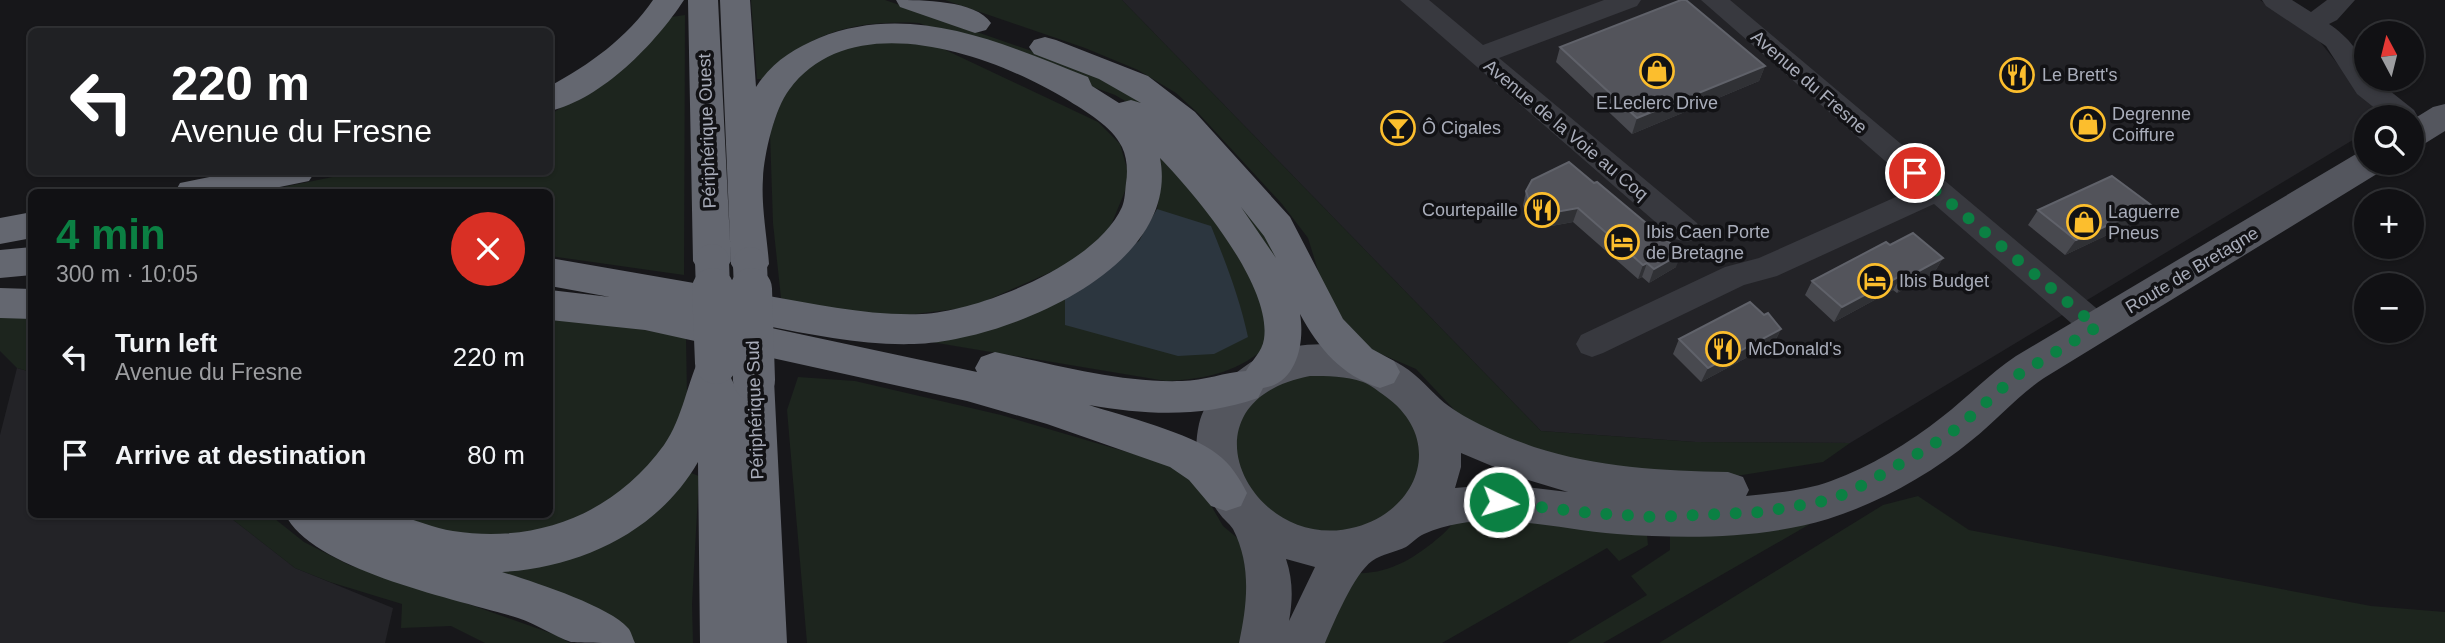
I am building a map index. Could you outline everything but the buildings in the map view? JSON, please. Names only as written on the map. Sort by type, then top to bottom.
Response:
[{"type":"highway","points":[[553,98],[597,73],[622,54],[660,16],[669,0]]},
{"type":"highway","name":"Périphérique Ouest","points":[[703,0],[716,363]]},
{"type":"highway","name":"Périphérique Ouest","points":[[734,0],[745,178]]},
{"type":"highway","points":[[911,0],[1119,75],[1169,106],[1195,130],[1280,231],[1315,310],[1332,337],[1360,363],[1380,372]]},
{"type":"highway","points":[[596,279],[912,352],[1101,389],[1172,398],[1227,393],[1254,380],[1281,352],[1284,331],[1274,290],[1243,235],[1193,171],[1143,120],[1113,100],[951,38],[926,33],[882,32],[844,39],[802,58],[786,71],[770,91],[745,178]]},
{"type":"highway","points":[[553,272],[872,329],[925,329],[956,324],[1017,306],[1065,283],[1105,253],[1140,207],[1145,186],[1144,156],[1133,135],[1113,116],[1052,76]]},
{"type":"highway","points":[[209,189],[281,175]]},
{"type":"highway","name":"Périphérique Sud","points":[[745,178],[764,643]]},
{"type":"highway","points":[[0,231],[28,226]]},
{"type":"highway","points":[[0,264],[28,261]]},
{"type":"highway","points":[[0,282],[28,280]]},
{"type":"highway","points":[[553,297],[967,384],[1050,408],[1185,455],[1204,467],[1239,507]]},
{"type":"highway","points":[[0,303],[28,304]]},
{"type":"highway","points":[[553,305],[651,316]]},
{"type":"highway","points":[[364,518],[403,537],[474,555],[526,554],[574,539],[609,522],[639,502],[662,479],[691,437],[716,363]]},
{"type":"highway","points":[[716,363],[723,643]]},
{"type":"highway","points":[[312,518],[344,539],[379,555],[552,609],[612,643]]},
{"type":"main road","name":"Route de Bretagne","points":[[1414,519],[1440,509],[1478,501],[1524,503],[1590,513],[1654,517],[1762,512],[1829,500],[1852,491],[1926,449],[1956,429],[2016,376],[2354,171]]},
{"type":"main road","points":[[1239,507],[1275,536],[1301,545],[1328,549],[1356,547],[1388,537],[1414,519],[1430,500],[1439,478],[1441,456],[1437,433],[1427,412],[1414,396],[1380,372],[1357,364],[1322,360],[1286,365],[1254,380],[1221,418],[1214,455],[1218,474],[1239,507],[1268,571],[1270,600],[1262,643]]},
{"type":"main road","name":"Route de Bretagne","points":[[1427,412],[1451,429],[1491,450],[1542,468],[1585,479],[1684,490],[1745,490],[1788,485],[1851,467],[1980,387],[2016,376]]},
{"type":"main road","points":[[1302,643],[1326,588],[1356,547]]},
{"type":"street","name":"Avenue de la Voie au Coq","points":[[1413,0],[1686,231]]},
{"type":"street","name":"Avenue de la Voie au Coq","points":[[1479,56],[1628,0]]},
{"type":"street","name":"Avenue du Fresne","points":[[1714,0],[2097,327]]},
{"type":"street","points":[[2275,0],[2335,40],[2354,64]]},
{"type":"street","points":[[2311,23],[2328,14],[2342,0]]},
{"type":"street","points":[[2386,91],[2404,105]]},
{"type":"street","points":[[1592,344],[1736,275],[1766,268],[1936,191]]},
{"type":"shaded area","points":[[751,0],[885,0],[1081,68],[1144,98],[1256,214],[1293,284],[1144,112],[1115,95],[919,23],[874,24],[834,32],[798,50],[764,79],[757,79]]},
{"type":"shaded area","points":[[945,0],[1122,0],[1541,431],[1695,442],[1850,443],[1823,462],[1736,476],[1594,466],[1503,438],[1461,417],[1416,369],[1360,345],[1328,303],[1308,238],[1282,204],[1200,115],[1176,93],[1138,70],[1085,48]]},
{"type":"shaded area","points":[[1122,0],[2260,0],[2317,38],[2354,84],[2354,91],[2362,91],[2376,105],[2354,105],[2354,139],[1850,443],[1695,442],[1541,431]]},
{"type":"shaded area","points":[[685,15],[684,275],[553,256],[553,189],[274,189],[342,175],[553,175],[553,113],[616,70],[671,17]]},
{"type":"shaded area","points":[[889,39],[937,46],[1098,122],[1120,144],[1130,179],[1109,230],[1071,263],[972,307],[899,316],[810,307],[781,298],[773,223],[770,133],[789,81],[831,51]]},
{"type":"shaded area","points":[[1152,143],[1192,183],[1262,286],[1271,343],[1247,361],[1222,372],[1166,381],[931,342],[984,331],[1065,299],[1139,241],[1157,209],[1161,184]]},
{"type":"shaded area","points":[[1157,209],[1211,226],[1237,295],[1248,337],[1214,354],[1178,356],[1065,325],[1065,299],[1139,241]]},
{"type":"shaded area","points":[[553,315],[686,337],[687,396],[672,440],[639,484],[555,529],[500,539],[452,534],[403,518],[553,518]]},
{"type":"shaded area","points":[[28,316],[28,371],[17,368],[0,351],[0,317]]},
{"type":"shaded area","points":[[17,368],[28,371],[28,518],[231,518],[295,568],[393,608],[385,643],[0,643],[0,435]]},
{"type":"shaded area","points":[[1327,373],[1357,377],[1407,408],[1427,459],[1406,508],[1350,535],[1285,525],[1240,483],[1234,441],[1235,429],[1241,415],[1260,395],[1285,382]]},
{"type":"shaded area","points":[[798,377],[855,381],[1001,415],[1178,467],[1195,478],[1223,526],[1253,551],[1249,643],[807,643],[787,410]]},
{"type":"shaded area","points":[[691,473],[699,476],[692,604],[693,643],[631,643],[578,609],[465,566],[676,487]]},
{"type":"shaded area","points":[[1918,496],[1969,530],[2371,606],[2445,612],[2445,643],[1659,643],[1883,505]]},
{"type":"shaded area","points":[[1468,515],[1647,535],[1648,545],[1619,561],[1607,548],[1442,643],[1317,643],[1354,573],[1379,571],[1402,563],[1432,543],[1456,521]]},
{"type":"shaded area","points":[[231,518],[274,518],[304,542],[349,565],[474,606],[556,635],[570,643],[485,643],[451,626],[401,628],[402,604],[330,582],[295,568]]},
{"type":"shaded area","points":[[1810,524],[1603,643],[1567,643],[1647,595],[1631,576],[1670,550],[1670,534]]},
{"type":"place","name":"E.Leclerc Drive","points":[[1657,71]]},
{"type":"place","name":"Le Brett's","points":[[2017,75]]},
{"type":"place","name":"Degrenne Coiffure","points":[[2088,124]]},
{"type":"place","name":"Ô Cigales","points":[[1398,128]]},
{"type":"place","name":"Courtepaille","points":[[1542,210]]},
{"type":"place","name":"Laguerre Pneus","points":[[2084,222]]},
{"type":"place","name":"Ibis Caen Porte de Bretagne","points":[[1622,242]]},
{"type":"place","name":"Ibis Budget","points":[[1875,281]]},
{"type":"place","name":"McDonald's","points":[[1723,349]]},
{"type":"route","points":[[1499,502],[1590,513],[1654,517],[1762,512],[1829,500],[1852,491],[1926,449],[1956,429],[2016,376],[2097,327],[1915,173]]}]
